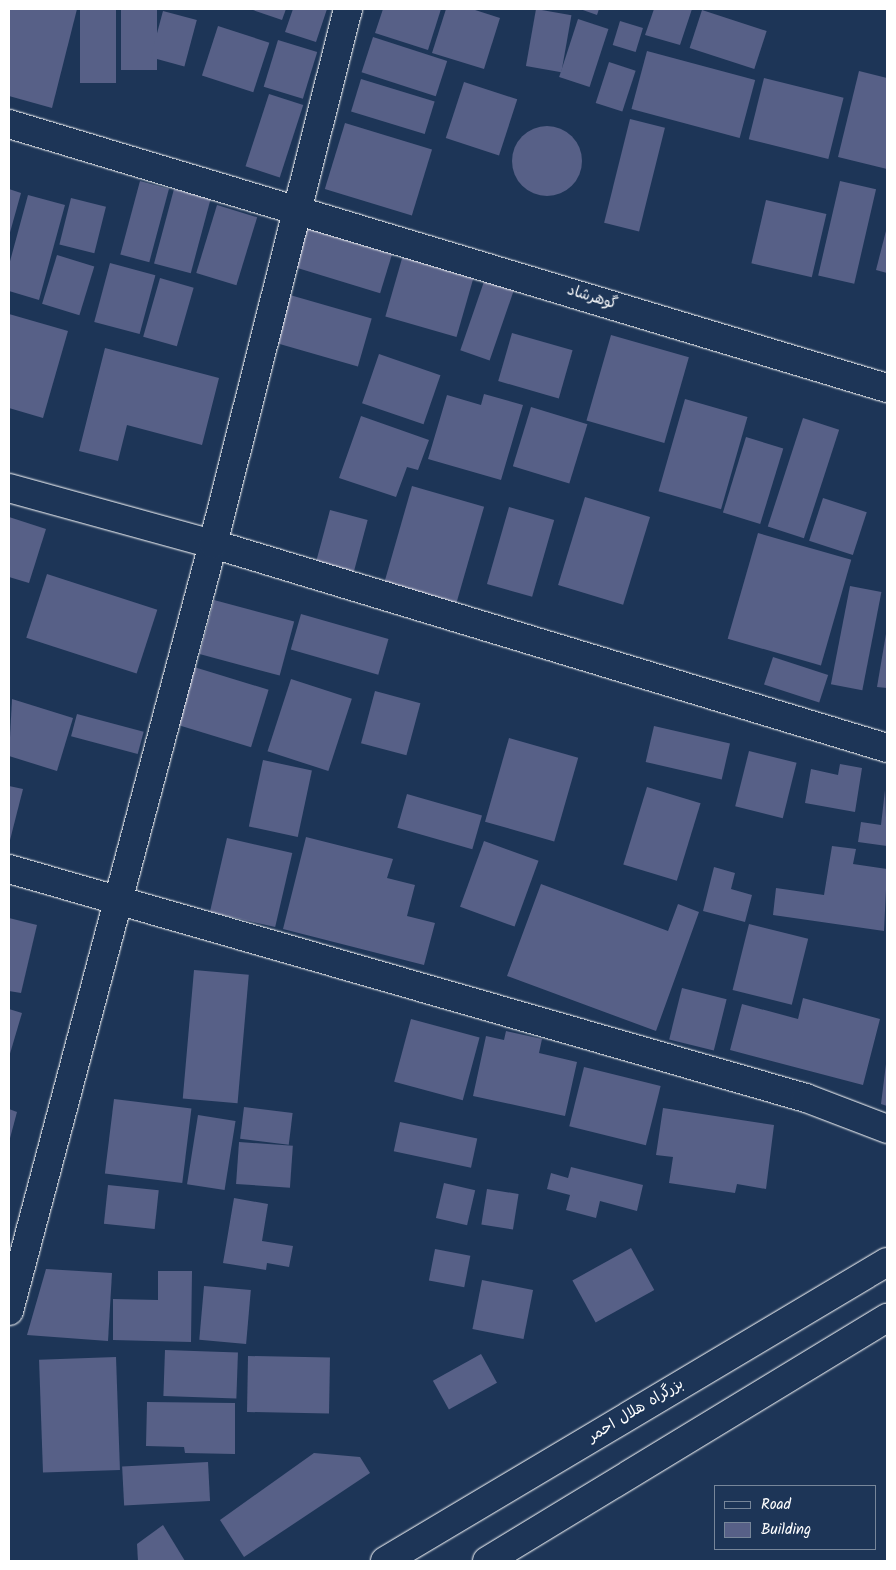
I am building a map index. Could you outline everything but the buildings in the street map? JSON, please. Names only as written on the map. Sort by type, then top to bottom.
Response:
[{"type":"main road","points":[[9,1311],[116,900],[212,544],[348,9]]},
{"type":"main road","name":"گوهرشاد","points":[[9,124],[297,209],[887,388]]},
{"type":"main road","points":[[9,488],[212,544],[887,748]]},
{"type":"main road","points":[[9,869],[806,1098],[887,1129]]},
{"type":"main road","name":"بزرگراه هلال احمر","points":[[385,1561],[887,1262]]},
{"type":"main road","points":[[487,1561],[887,1318]]}]
